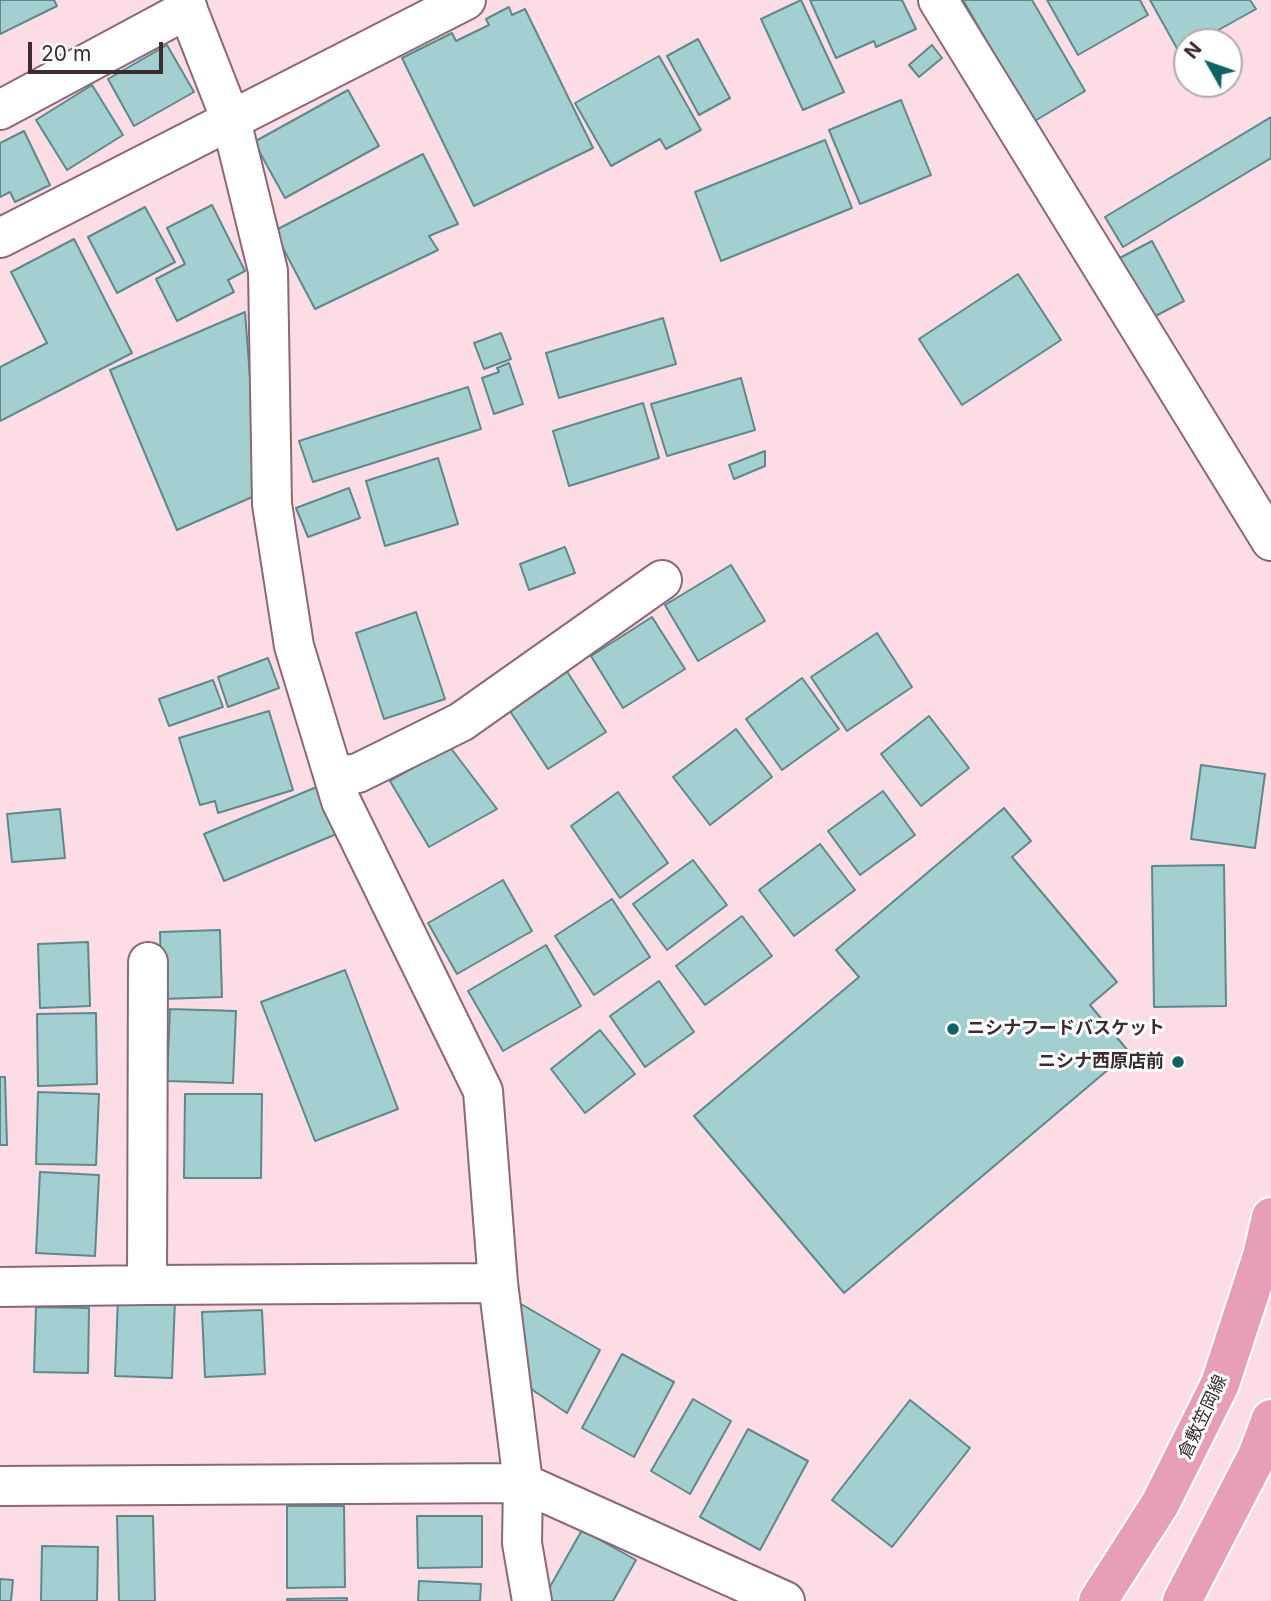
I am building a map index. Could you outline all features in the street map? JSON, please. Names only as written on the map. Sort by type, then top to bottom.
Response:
[{"type":"main road","name":"倉敷笠岡線","points":[[1098,1601],[1160,1504],[1220,1384],[1262,1256],[1271,1217]]},
{"type":"main road","points":[[1182,1601],[1257,1456],[1271,1419]]},
{"type":"street","points":[[0,238],[466,0]]},
{"type":"street","points":[[938,0],[1271,541]]},
{"type":"street","points":[[0,110],[186,4],[231,120],[268,271],[272,504],[294,646],[341,801],[483,1091],[498,1283],[523,1483],[522,1543],[532,1601]]},
{"type":"street","points":[[334,776],[358,773],[461,722],[662,580]]},
{"type":"street","points":[[146,1285],[148,961]]},
{"type":"street","points":[[0,1287],[498,1283]]},
{"type":"street","points":[[0,1486],[523,1483],[785,1601]]},
{"type":"building","points":[[0,0],[54,0],[57,6],[0,34]]},
{"type":"building","points":[[801,0],[844,92],[803,110],[761,19]]},
{"type":"building","points":[[810,0],[902,0],[916,29],[876,47],[874,41],[836,58]]},
{"type":"building","points":[[963,0],[1032,0],[1085,91],[1033,122]]},
{"type":"building","points":[[1047,0],[1140,0],[1148,15],[1078,55]]},
{"type":"building","points":[[1150,0],[1250,0],[1256,9],[1222,28],[1173,28],[1173,41]]},
{"type":"building","points":[[509,7],[512,15],[525,9],[593,148],[474,206],[402,58],[452,33],[456,41],[489,25],[486,19]]},
{"type":"building","points":[[698,39],[730,98],[699,115],[667,56]]},
{"type":"building","points":[[167,45],[194,92],[134,126],[108,79]]},
{"type":"building","points":[[932,45],[942,58],[919,77],[909,65]]},
{"type":"building","points":[[659,56],[701,130],[666,149],[660,139],[611,166],[575,103]]},
{"type":"building","points":[[92,85],[123,135],[67,170],[36,120]]},
{"type":"building","points":[[348,90],[379,146],[285,198],[254,142]]},
{"type":"building","points":[[901,100],[931,175],[860,204],[829,130]]},
{"type":"building","points":[[1271,117],[1271,158],[1123,247],[1105,217]]},
{"type":"building","points":[[24,131],[50,185],[15,202],[10,192],[0,197],[0,143]]},
{"type":"building","points":[[825,140],[852,208],[721,261],[695,192]]},
{"type":"building","points":[[423,154],[458,224],[429,236],[438,250],[315,309],[274,231]]},
{"type":"building","points":[[212,205],[245,271],[228,280],[234,292],[177,321],[156,279],[185,264],[167,228]]},
{"type":"building","points":[[145,207],[175,262],[117,293],[88,237]]},
{"type":"building","points":[[74,239],[132,353],[0,421],[0,367],[47,343],[11,272]]},
{"type":"building","points":[[1152,241],[1184,301],[1148,320],[1116,260]]},
{"type":"building","points":[[1018,274],[1061,340],[962,405],[919,339]]},
{"type":"building","points":[[245,312],[259,494],[177,530],[110,370]]},
{"type":"building","points":[[663,318],[676,364],[559,398],[546,353]]},
{"type":"building","points":[[501,333],[511,359],[484,369],[474,343]]},
{"type":"building","points":[[509,363],[523,404],[494,414],[482,378],[499,372],[497,368]]},
{"type":"building","points":[[741,378],[755,430],[667,456],[651,404]]},
{"type":"building","points":[[468,387],[481,429],[313,482],[299,441]]},
{"type":"building","points":[[643,403],[659,458],[569,486],[553,431]]},
{"type":"building","points":[[765,451],[765,466],[734,479],[729,465]]},
{"type":"building","points":[[438,458],[458,524],[385,546],[366,481]]},
{"type":"building","points":[[349,488],[360,518],[308,537],[296,508]]},
{"type":"building","points":[[565,547],[575,573],[529,590],[520,564]]},
{"type":"building","points":[[731,565],[765,621],[698,661],[665,605]]},
{"type":"building","points":[[416,612],[445,699],[384,719],[356,633]]},
{"type":"building","points":[[652,617],[685,669],[623,708],[591,656]]},
{"type":"building","points":[[877,633],[912,687],[847,731],[811,677]]},
{"type":"building","points":[[268,658],[279,688],[228,707],[218,677]]},
{"type":"building","points":[[566,670],[606,732],[548,769],[508,708]]},
{"type":"building","points":[[802,678],[839,729],[782,770],[746,719]]},
{"type":"building","points":[[213,680],[223,707],[169,726],[159,699]]},
{"type":"building","points":[[269,711],[293,790],[218,813],[215,801],[200,805],[179,738]]},
{"type":"building","points":[[929,716],[969,768],[921,806],[881,754]]},
{"type":"building","points":[[736,729],[772,777],[710,825],[673,777]]},
{"type":"building","points":[[450,747],[497,809],[429,847],[390,781]]},
{"type":"building","points":[[1201,765],[1265,774],[1255,848],[1191,839]]},
{"type":"building","points":[[319,786],[339,833],[224,881],[204,834]]},
{"type":"building","points":[[883,791],[915,835],[860,875],[828,831]]},
{"type":"building","points":[[618,792],[668,863],[620,898],[571,826]]},
{"type":"building","name":"ニシナフードバスケット","points":[[1004,808],[1031,841],[1012,857],[1117,982],[1090,1005],[1129,1052],[844,1293],[694,1116],[859,977],[836,950]]},
{"type":"building","points":[[60,809],[65,858],[12,862],[7,814]]},
{"type":"building","points":[[820,844],[855,890],[794,936],[759,890]]},
{"type":"building","points":[[693,860],[727,905],[667,950],[633,904]]},
{"type":"building","points":[[1224,865],[1226,1006],[1154,1007],[1152,866]]},
{"type":"building","points":[[503,880],[532,931],[457,974],[428,923]]},
{"type":"building","points":[[612,899],[650,957],[594,995],[555,936]]},
{"type":"building","points":[[742,916],[772,956],[705,1005],[676,966]]},
{"type":"building","points":[[220,930],[222,997],[162,999],[160,932]]},
{"type":"building","points":[[88,942],[90,1006],[40,1008],[38,944]]},
{"type":"building","points":[[546,945],[581,1006],[503,1051],[468,991]]},
{"type":"building","points":[[345,970],[398,1109],[315,1141],[261,1002]]},
{"type":"building","points":[[659,981],[694,1032],[645,1067],[610,1016]]},
{"type":"building","points":[[170,1009],[236,1011],[233,1083],[167,1081]]},
{"type":"building","points":[[96,1013],[97,1084],[38,1086],[37,1014]]},
{"type":"building","points":[[600,1030],[635,1074],[585,1113],[551,1069]]},
{"type":"building","points":[[0,1077],[5,1077],[7,1145],[0,1145]]},
{"type":"building","points":[[38,1092],[99,1094],[96,1165],[36,1164]]},
{"type":"building","points":[[185,1094],[262,1094],[261,1178],[184,1178]]},
{"type":"building","points":[[40,1172],[99,1175],[95,1256],[36,1253]]},
{"type":"building","points":[[118,1298],[175,1300],[172,1378],[115,1376]]},
{"type":"building","points":[[521,1304],[600,1350],[567,1413],[525,1385],[522,1372]]},
{"type":"building","points":[[36,1307],[89,1308],[88,1373],[34,1372]]},
{"type":"building","points":[[262,1310],[265,1374],[205,1377],[202,1312]]},
{"type":"building","points":[[622,1354],[674,1382],[634,1457],[582,1428]]},
{"type":"building","points":[[693,1399],[731,1421],[690,1494],[651,1471]]},
{"type":"building","points":[[910,1400],[970,1448],[892,1547],[832,1500]]},
{"type":"building","points":[[748,1429],[808,1461],[760,1550],[700,1517]]},
{"type":"building","points":[[287,1506],[344,1506],[345,1587],[287,1588]]},
{"type":"building","points":[[117,1516],[153,1516],[155,1601],[119,1601]]},
{"type":"building","points":[[417,1516],[482,1516],[482,1567],[418,1568]]},
{"type":"building","points":[[582,1530],[636,1560],[613,1601],[542,1601]]},
{"type":"building","points":[[42,1546],[98,1547],[97,1601],[41,1601]]},
{"type":"building","points":[[0,1579],[13,1580],[11,1601],[0,1601]]},
{"type":"building","points":[[419,1581],[481,1584],[480,1601],[418,1601]]},
{"type":"building","points":[[347,1598],[347,1601],[287,1601],[287,1599]]},
{"type":"place","name":"ニシナフードバスケット","points":[[953,1029]]},
{"type":"place","name":"ニシナ西原店前","points":[[1178,1062]]}]
